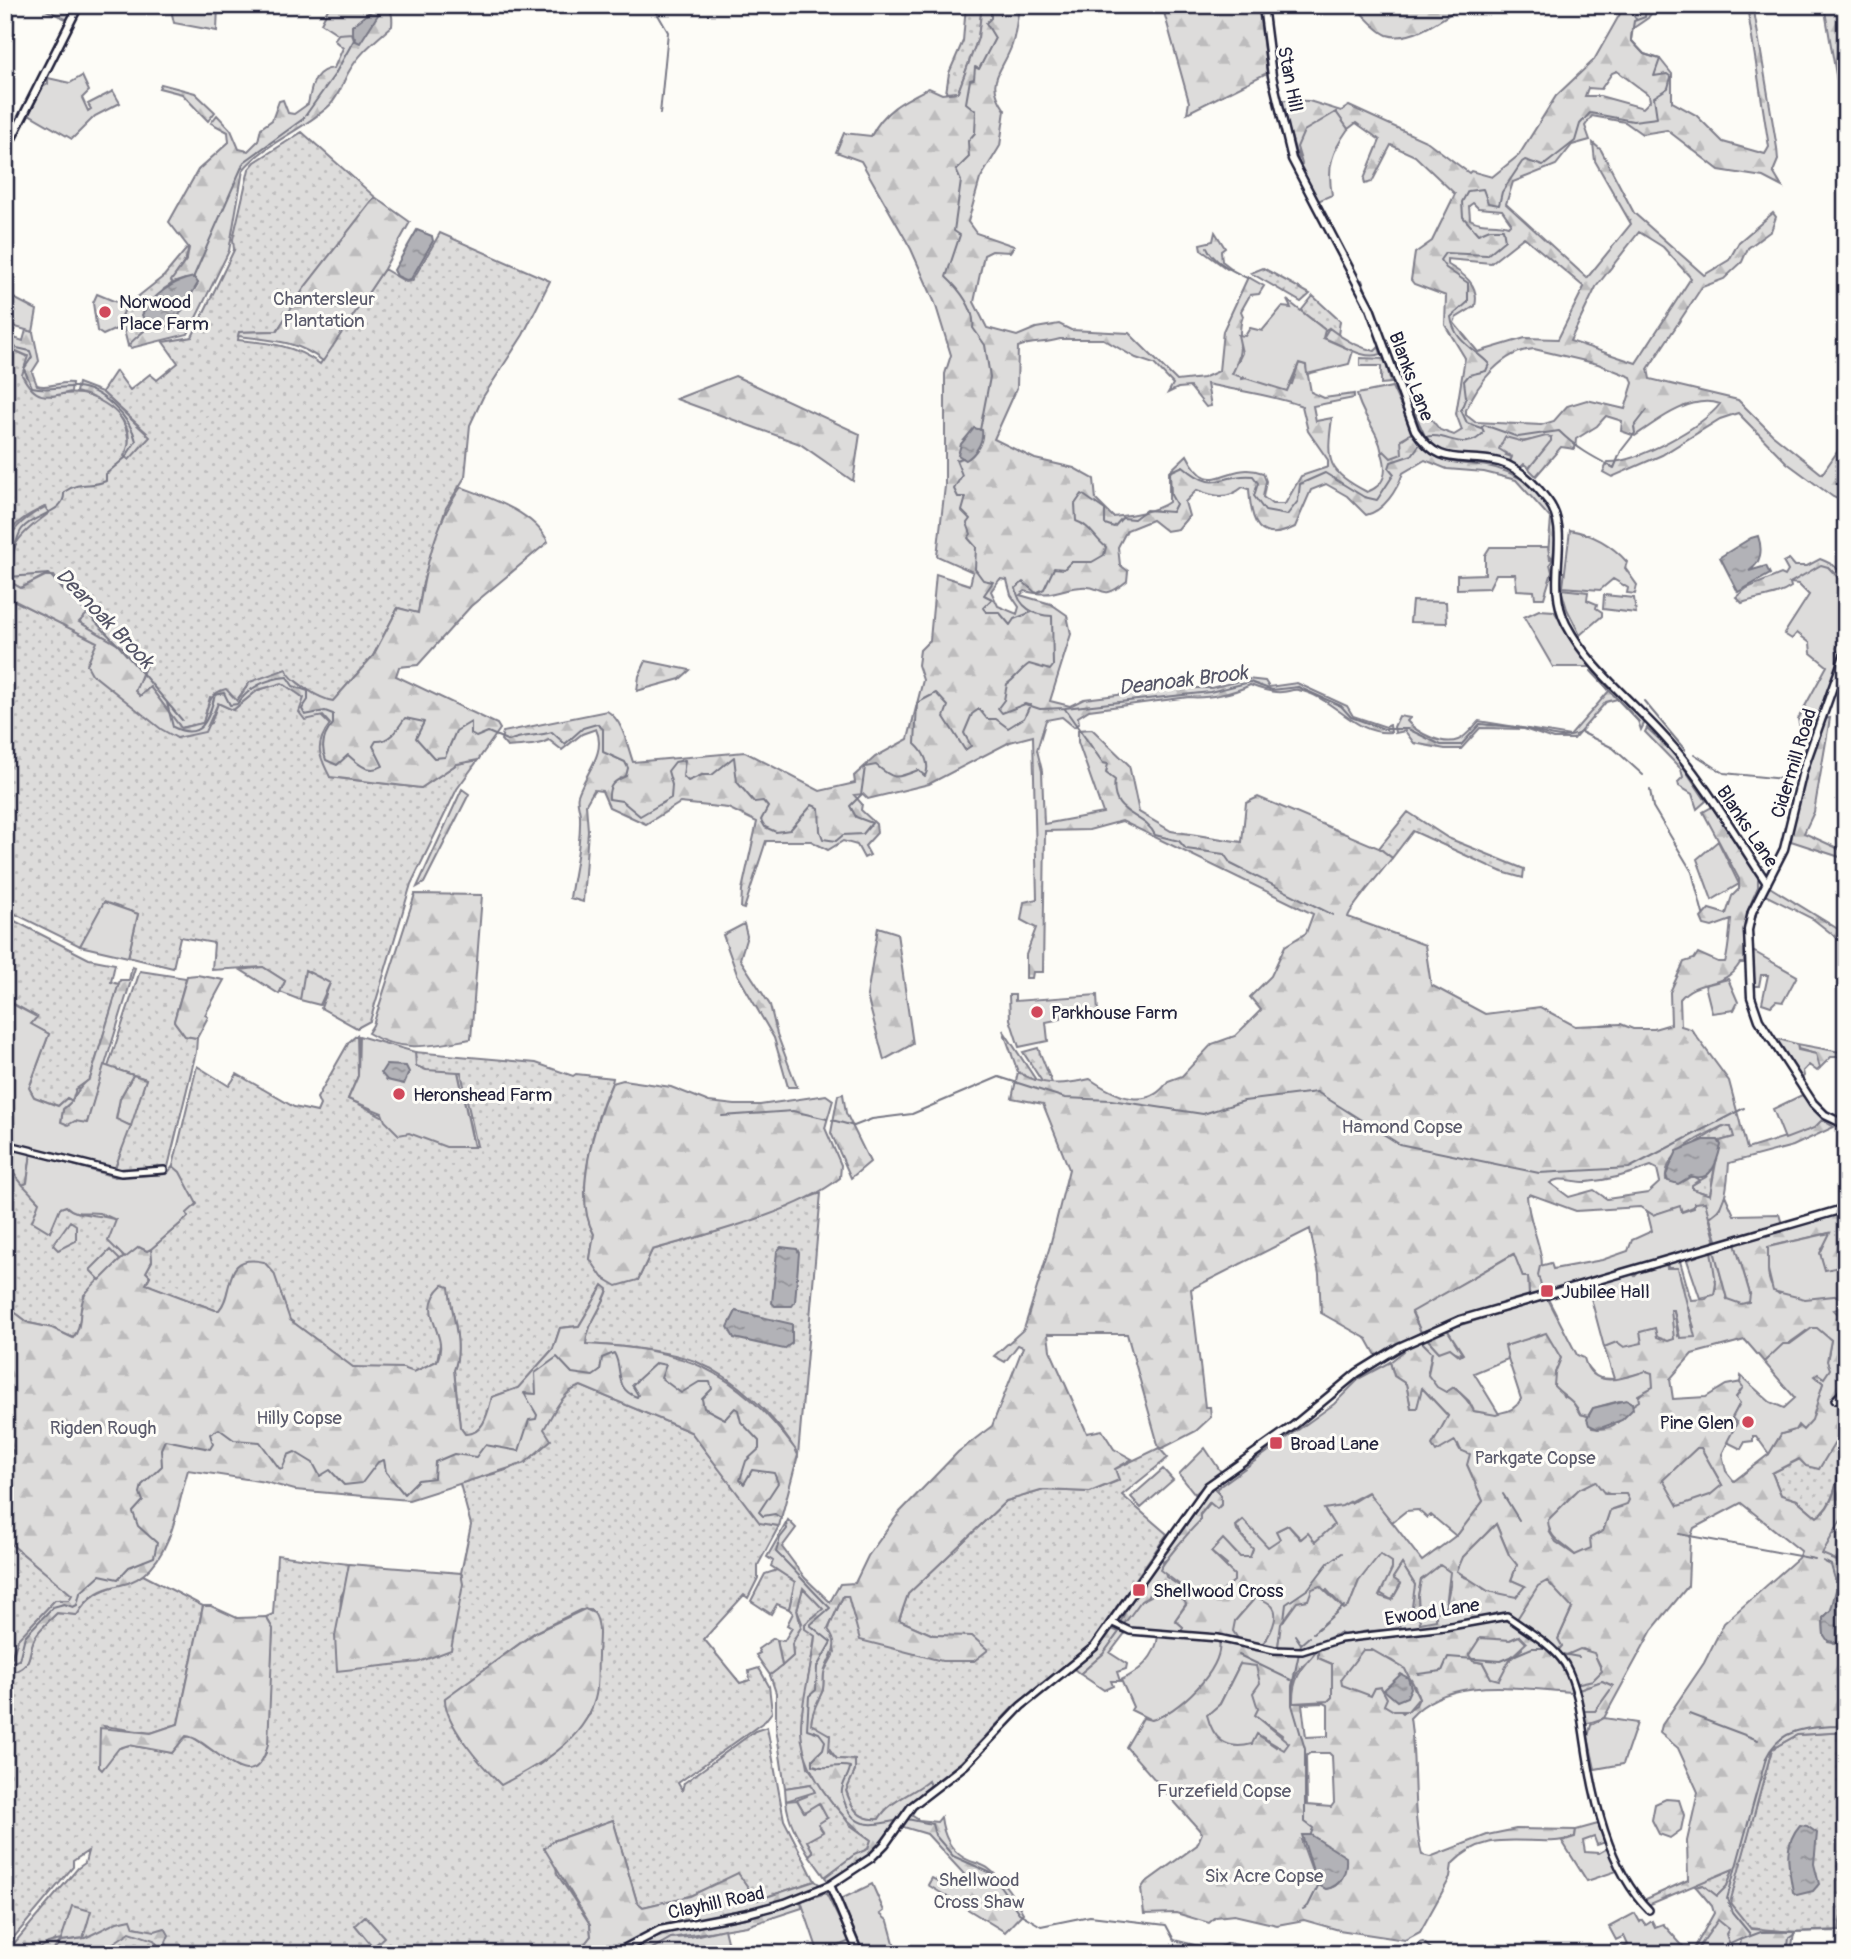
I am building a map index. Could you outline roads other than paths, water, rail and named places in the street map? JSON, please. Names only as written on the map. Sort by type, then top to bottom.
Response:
[{"type":"street","points":[[5,152],[79,5]]},
{"type":"street","name":"Stan Hill","points":[[1263,5],[1272,76],[1292,159]]},
{"type":"street","name":"Blanks Lane","points":[[1292,159],[1365,297],[1419,437],[1425,444],[1451,458],[1507,464],[1529,480],[1549,502],[1559,528],[1555,587],[1567,625],[1589,658],[1682,758],[1767,883]]},
{"type":"street","name":"Cidermill Road","points":[[1846,650],[1803,771],[1784,849],[1749,921],[1750,982],[1754,1008],[1764,1030],[1813,1103],[1825,1115],[1846,1125]]},
{"type":"street","points":[[5,1144],[121,1173],[164,1170]]},
{"type":"street","points":[[859,1954],[828,1885],[877,1853],[902,1816],[965,1765],[1021,1706],[1076,1663],[1114,1623],[1202,1493],[1293,1426],[1357,1373],[1399,1347],[1460,1320],[1846,1208]]},
{"type":"street","points":[[1835,1400],[1846,1389]]},
{"type":"street","name":"Ewood Lane","points":[[1114,1623],[1130,1631],[1205,1637],[1274,1650],[1300,1651],[1340,1639],[1465,1625],[1501,1615],[1531,1633],[1560,1659],[1568,1671],[1581,1710],[1587,1754],[1610,1843],[1629,1885],[1649,1910]]},
{"type":"street","name":"Clayhill Road","points":[[614,1954],[660,1930],[748,1913],[828,1885]]},
{"type":"water","points":[[378,6],[381,10],[360,43],[354,40],[352,26]]},
{"type":"water","points":[[417,230],[432,236],[433,241],[411,279],[406,280],[397,276],[394,270]]},
{"type":"water","points":[[194,277],[198,283],[174,324],[156,329],[147,325],[142,315],[157,295],[178,282]]},
{"type":"water","points":[[974,428],[982,430],[982,439],[973,455],[966,460],[958,455],[961,444]]},
{"type":"water","points":[[1758,536],[1760,556],[1749,571],[1766,566],[1770,574],[1738,592],[1720,557]]},
{"type":"water","points":[[386,1065],[406,1066],[409,1072],[404,1084],[387,1080],[381,1073]]},
{"type":"water","points":[[1704,1140],[1718,1140],[1721,1145],[1712,1170],[1704,1177],[1691,1176],[1678,1184],[1668,1181],[1666,1175],[1677,1151]]},
{"type":"water","points":[[781,1247],[797,1249],[799,1253],[795,1302],[792,1306],[775,1306],[772,1303],[777,1251]]},
{"type":"water","points":[[736,1311],[792,1324],[792,1343],[784,1349],[734,1338],[728,1327]]},
{"type":"water","points":[[1626,1400],[1632,1403],[1633,1409],[1622,1420],[1598,1429],[1589,1425],[1587,1419],[1593,1408]]},
{"type":"water","points":[[1837,1586],[1846,1590],[1846,1644],[1828,1641],[1824,1635],[1823,1618],[1831,1610]]},
{"type":"water","points":[[1401,1674],[1408,1678],[1411,1688],[1407,1697],[1397,1701],[1384,1690]]},
{"type":"water","points":[[1800,1825],[1817,1833],[1814,1864],[1819,1884],[1813,1891],[1797,1895],[1793,1892],[1788,1857],[1794,1833]]},
{"type":"water","points":[[1302,1835],[1311,1835],[1346,1857],[1346,1868],[1336,1885],[1326,1889],[1317,1884]]},
{"type":"waterway","points":[[658,5],[657,13],[668,32],[660,114]]},
{"type":"waterway","points":[[980,430],[990,377],[985,345],[973,328],[972,314],[965,300],[946,277],[960,235],[954,231],[961,181],[956,170],[969,157],[968,141],[975,133],[976,111],[966,103],[970,80],[974,79],[975,67],[979,69],[995,38],[986,23],[991,18],[991,5]]},
{"type":"waterway","points":[[1627,5],[1636,19]]},
{"type":"waterway","points":[[1646,5],[1645,17],[1634,21],[1631,40],[1644,54],[1660,59],[1654,76],[1667,74],[1671,77],[1668,88],[1654,97],[1657,118],[1633,121],[1590,113],[1580,124],[1575,141],[1543,166],[1525,160],[1522,162],[1502,192],[1499,205],[1488,203],[1483,189],[1468,191],[1462,202],[1463,217],[1478,234],[1490,229],[1503,229],[1505,240],[1487,255],[1445,253],[1440,260],[1446,268],[1468,283],[1468,302],[1451,317],[1456,333],[1489,364],[1486,371],[1469,375],[1464,381],[1466,397],[1461,410],[1467,423],[1481,428],[1484,425],[1518,437],[1559,431],[1578,447],[1614,468],[1621,451],[1635,433],[1634,427],[1647,410]]},
{"type":"waterway","points":[[1694,5],[1701,12],[1710,8],[1710,5]]},
{"type":"waterway","points":[[193,278],[244,162],[303,119],[335,74],[355,38]]},
{"type":"waterway","points":[[1207,247],[1219,262],[1247,278]]},
{"type":"waterway","points":[[1362,280],[1400,380]]},
{"type":"waterway","name":"Deanoak Brook","points":[[5,341],[30,351],[32,357],[24,369],[32,387],[76,387],[105,398],[128,423],[136,441],[125,458],[106,474],[106,481],[70,488],[64,492],[60,505],[22,529],[8,577],[49,574],[118,645],[182,720]]},
{"type":"waterway","points":[[1402,385],[1425,436]]},
{"type":"waterway","points":[[1426,437],[1470,442],[1484,432],[1482,428]]},
{"type":"waterway","name":"Deanoak Brook","points":[[1425,437],[1412,455],[1391,462],[1389,468],[1394,474],[1377,500],[1364,497],[1325,473],[1300,484],[1298,501],[1287,515],[1265,511],[1254,496],[1258,483],[1253,476],[1211,482],[1183,466],[1170,472],[1171,495],[1176,504],[1172,512],[1146,510],[1134,519],[1122,518],[1114,527],[1105,524],[1105,510],[1082,494],[1075,504],[1076,521],[1085,526],[1106,547],[1104,555],[1092,562],[1071,562],[1064,569],[1054,568],[1044,589],[1036,593],[1023,582],[1016,588],[1017,595],[1028,609],[1052,616],[1053,666],[1050,670],[1029,664],[1026,666],[1007,684],[1004,700],[998,708],[1002,713],[1025,704],[1040,709],[1065,708],[1210,692],[1250,682],[1272,690],[1298,687],[1341,706],[1351,717],[1384,729],[1408,729],[1441,745],[1461,745],[1480,724],[1515,727],[1561,737],[1581,732],[1613,748],[1643,775]]},
{"type":"waterway","points":[[963,458],[956,460],[962,475],[954,489],[958,497],[966,497],[962,511],[970,519],[967,523],[971,534],[968,538],[976,547],[975,569],[983,580],[993,582],[984,595],[992,599],[983,608],[986,612],[999,612],[1010,625],[1014,619],[1032,612]]},
{"type":"waterway","points":[[1591,671],[1639,722]]},
{"type":"waterway","name":"Deanoak Brook","points":[[167,703],[173,727],[191,731],[203,725],[215,695],[224,693],[230,705],[237,704],[259,685],[287,677],[293,686],[308,691],[308,700],[302,709],[305,715],[325,711],[333,714],[333,724],[323,741],[326,760],[337,765],[348,755],[369,769],[383,766],[373,746],[376,741],[389,737],[405,718],[424,722],[416,738],[434,758],[445,757],[456,731],[471,722],[471,734],[476,737],[488,732],[509,741],[552,732],[565,744],[583,728],[597,724],[603,729],[603,752],[625,762],[628,768],[626,776],[611,787],[609,799],[622,801],[640,816],[671,798],[672,785],[668,771],[675,762],[685,760],[683,776],[688,781],[702,775],[712,775],[734,757],[737,782],[754,802],[763,801],[768,807],[761,820],[765,827],[776,832],[790,830],[812,805],[819,808],[823,839],[836,841],[843,835],[863,834],[872,823],[856,817],[850,806],[861,795],[865,767],[876,765],[891,776],[918,770],[925,776],[926,759],[915,744],[917,703],[936,693],[948,706],[944,717],[965,750],[971,746],[964,733],[972,714],[979,709],[987,719],[996,719],[1008,728],[1024,718],[1030,705]]},
{"type":"waterway","points":[[1644,701],[1685,750]]},
{"type":"waterway","points":[[1065,709],[1103,763],[1108,764],[1106,773],[1115,780],[1117,801],[1129,813],[1144,822],[1155,835],[1179,841],[1186,849],[1224,854],[1231,864],[1333,915]]},
{"type":"waterway","points":[[1694,754],[1724,773],[1794,780]]},
{"type":"waterway","points":[[1650,790],[1653,807],[1692,872],[1703,914]]},
{"type":"waterway","points":[[1601,1025],[1613,1024]]},
{"type":"waterway","points":[[832,1120],[854,1126],[872,1119],[912,1114],[999,1077],[1065,1098],[1111,1100],[1203,1114],[1244,1101],[1317,1092],[1399,1144],[1539,1173],[1629,1168],[1744,1108]]},
{"type":"waterway","points":[[722,1116],[793,1111],[827,1119]]},
{"type":"waterway","points":[[5,1664],[19,1660],[25,1636],[53,1607],[64,1604],[73,1607],[77,1605],[80,1593],[100,1575],[118,1579],[129,1567],[154,1557],[157,1543],[138,1526],[133,1512],[143,1501],[140,1493],[142,1485],[162,1466],[161,1449],[165,1440],[210,1449],[213,1444],[210,1434],[219,1429],[234,1440],[260,1442],[279,1468],[282,1469],[288,1455],[295,1452],[313,1463],[320,1476],[330,1470],[344,1485],[362,1483],[378,1462],[384,1460],[386,1472],[404,1494],[418,1480],[434,1478],[435,1462],[454,1454],[476,1457],[485,1445],[519,1451],[529,1420],[536,1419],[537,1415],[524,1393],[536,1394],[535,1373],[557,1357],[572,1373],[593,1376],[600,1371],[602,1358],[614,1353],[622,1384],[630,1394],[637,1397],[632,1385],[656,1363],[666,1365],[661,1378],[681,1393],[699,1382],[710,1382],[712,1389],[702,1399],[704,1408],[725,1419],[735,1408],[741,1422],[759,1441],[759,1449],[746,1461],[740,1480],[744,1484],[752,1470],[774,1473],[778,1483],[759,1512],[763,1516],[775,1514],[782,1519]]},
{"type":"waterway","points":[[1503,1494],[1519,1520]]},
{"type":"waterway","points":[[786,1523],[787,1529],[780,1538],[776,1552],[830,1608],[810,1625],[831,1642],[817,1667],[816,1690],[809,1696],[807,1729],[819,1733],[825,1741],[823,1749],[813,1759],[813,1765],[850,1767],[842,1794],[850,1814],[862,1823],[878,1824],[898,1820]]},
{"type":"waterway","points":[[1679,1534],[1815,1559]]},
{"type":"waterway","points":[[1284,1620],[1286,1604],[1308,1589],[1328,1563],[1342,1553]]},
{"type":"waterway","points":[[1823,1561],[1831,1565],[1837,1586]]},
{"type":"waterway","points":[[1313,1633],[1344,1606]]},
{"type":"waterway","points":[[1295,1635],[1301,1644]]},
{"type":"waterway","points":[[1309,1637],[1301,1644],[1292,1686],[1292,1705],[1305,1749],[1305,1822],[1313,1828],[1311,1834]]},
{"type":"waterway","points":[[1418,1674],[1442,1671],[1448,1657],[1501,1661],[1532,1648],[1545,1648]]},
{"type":"waterway","points":[[1750,1934],[1732,1912],[1727,1899],[1766,1758],[1786,1735],[1815,1727],[1837,1726],[1846,1652]]},
{"type":"waterway","points":[[1562,1654],[1579,1657]]},
{"type":"waterway","points":[[1239,1655],[1291,1680]]},
{"type":"waterway","points":[[1689,1714],[1758,1740]]},
{"type":"waterway","points":[[1837,1726],[1846,1727]]},
{"type":"waterway","points":[[907,1819],[932,1824],[935,1835],[953,1856],[991,1873],[1019,1913],[1041,1926],[1090,1916],[1166,1925],[1174,1940],[1215,1950],[1228,1943],[1285,1954]]},
{"type":"waterway","points":[[1303,1909],[1308,1906],[1318,1886]]},
{"type":"waterway","points":[[1740,1940],[1761,1932],[1846,1931]]},
{"type":"waterway","points":[[1787,1954],[1789,1938],[1795,1934]]},
{"type":"waterway","points":[[1415,1954],[1419,1943],[1423,1942],[1437,1954]]},
{"type":"place","name":"Norwood Place Farm","points":[[105,312]]},
{"type":"place","name":"Parkhouse Farm","points":[[1037,1012]]},
{"type":"place","name":"Heronshead Farm","points":[[399,1094]]},
{"type":"place","name":"Jubilee Hall","points":[[1547,1291]]},
{"type":"place","name":"Pine Glen","points":[[1748,1422]]},
{"type":"place","name":"Broad Lane","points":[[1276,1443]]},
{"type":"place","name":"Shellwood Cross","points":[[1139,1590]]},
{"type":"park label","name":"Chantersleur Plantation","points":[[324,309]]},
{"type":"park label","name":"Hamond Copse","points":[[1402,1126]]},
{"type":"park label","name":"Hilly Copse","points":[[299,1417]]},
{"type":"park label","name":"Rigden Rough","points":[[103,1427]]},
{"type":"park label","name":"Parkgate Copse","points":[[1535,1457]]},
{"type":"park label","name":"Furzefield Copse","points":[[1224,1790]]},
{"type":"park label","name":"Six Acre Copse","points":[[1264,1875]]},
{"type":"park label","name":"Shellwood Cross Shaw","points":[[979,1890]]}]
